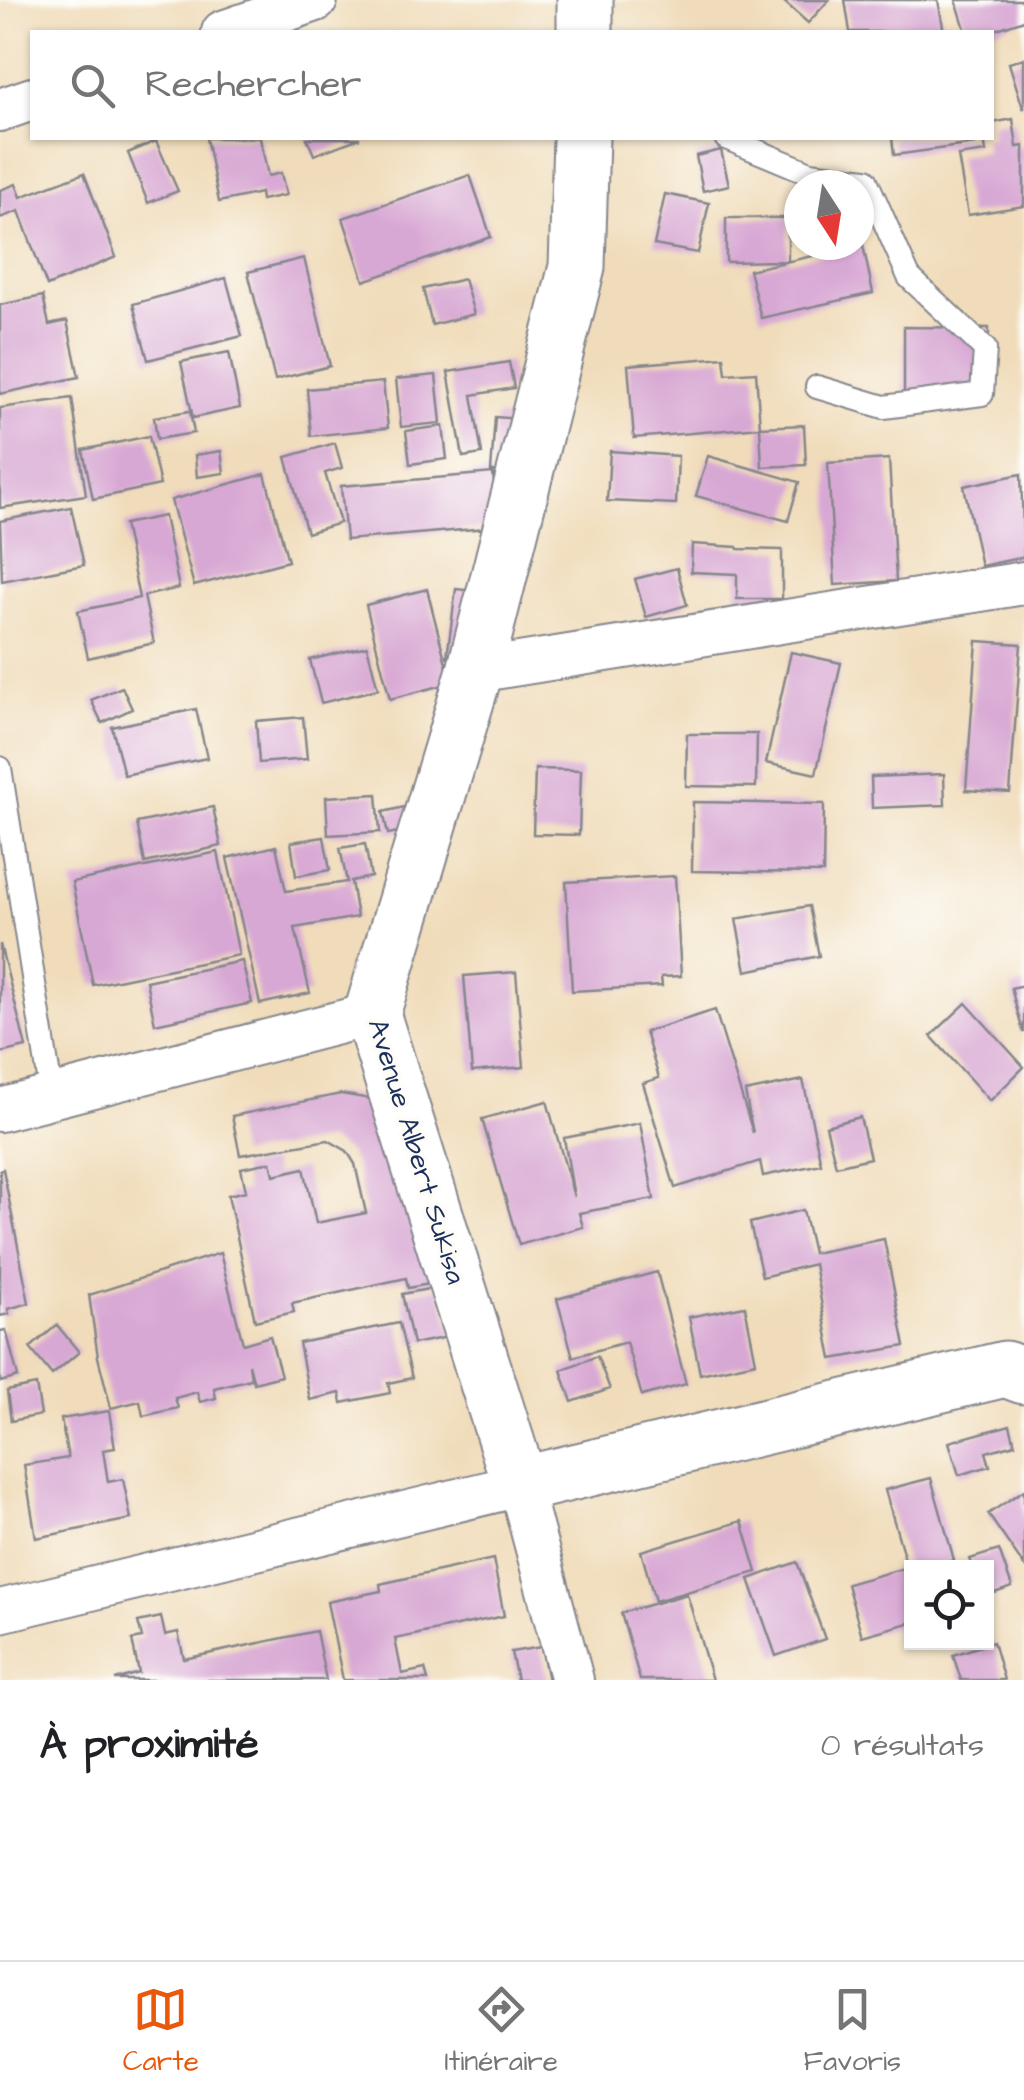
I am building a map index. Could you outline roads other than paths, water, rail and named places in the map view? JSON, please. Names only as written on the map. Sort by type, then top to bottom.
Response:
[{"type":"street","points":[[229,30],[316,0]]},
{"type":"street","points":[[584,30],[586,0]]},
{"type":"street","points":[[0,110],[30,100]]},
{"type":"street","name":"Avenue Albert Sukisa","points":[[520,1485],[372,1014],[475,670],[577,267],[581,140]]},
{"type":"street","points":[[475,670],[1024,583]]},
{"type":"street","points":[[0,1110],[372,1014]]},
{"type":"street","points":[[0,1611],[1005,1369],[1024,1376]]},
{"type":"street","points":[[520,1485],[572,1680]]},
{"type":"lane","points":[[731,140],[810,173],[866,180],[909,277],[985,349],[982,394],[884,408],[817,387]]},
{"type":"lane","points":[[0,768],[52,1096]]}]
